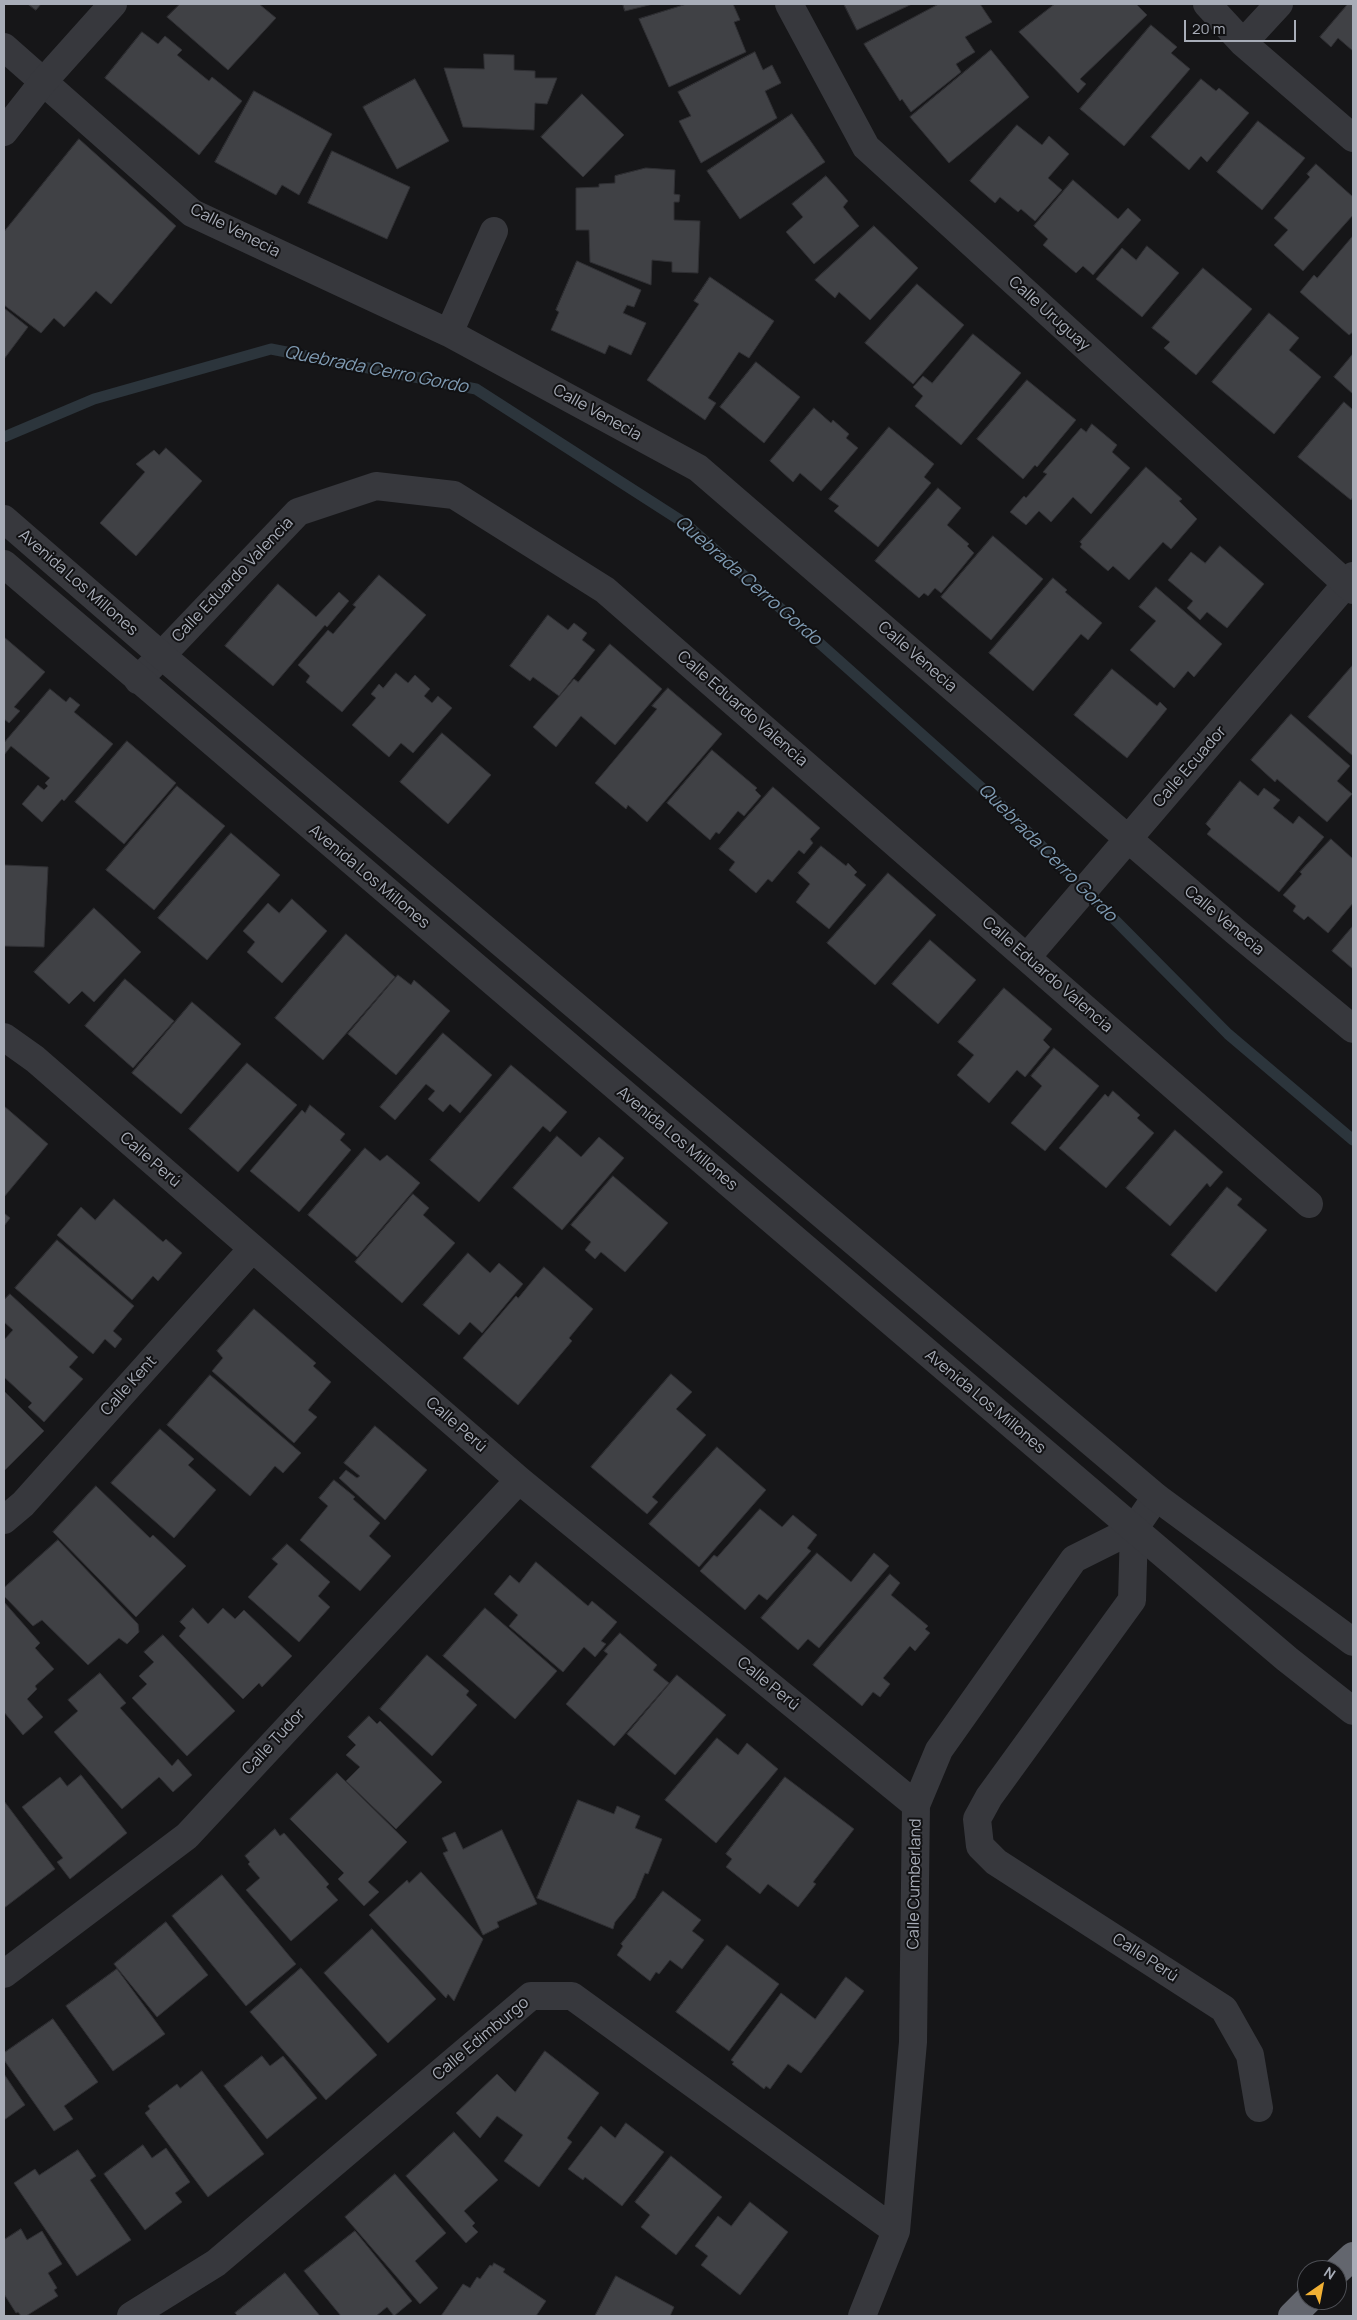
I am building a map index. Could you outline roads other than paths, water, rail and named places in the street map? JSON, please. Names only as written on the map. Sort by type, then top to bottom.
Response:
[{"type":"street","points":[[4,132],[43,82],[113,4]]},
{"type":"street","name":"Calle Uruguay","points":[[789,4],[866,147],[1351,583]]},
{"type":"street","points":[[1207,4],[1243,43],[1353,138]]},
{"type":"street","points":[[1243,43],[1279,4]]},
{"type":"street","name":"Calle Venecia","points":[[4,47],[192,213],[449,332],[698,468],[1128,839],[1353,1029]]},
{"type":"street","points":[[449,332],[494,231]]},
{"type":"street","name":"Calle Eduardo Valencia","points":[[138,680],[298,512],[376,486],[454,495],[605,590],[1309,1204]]},
{"type":"street","name":"Avenida Los Millones","points":[[4,519],[161,655],[1156,1496],[1353,1642]]},
{"type":"street","name":"Avenida Los Millones","points":[[4,564],[1134,1529],[1287,1659],[1353,1711]]},
{"type":"street","name":"Calle Ecuador","points":[[1027,957],[1351,583]]},
{"type":"street","name":"Calle Perú","points":[[4,1037],[35,1059],[518,1480],[916,1805]]},
{"type":"street","name":"Calle Kent","points":[[4,1520],[23,1504],[252,1249]]},
{"type":"street","name":"Calle Tudor","points":[[4,1974],[186,1836],[518,1480]]},
{"type":"street","points":[[1134,1529],[1156,1496]]},
{"type":"street","name":"Calle Cumberland","points":[[862,2316],[896,2231],[912,2042],[916,1805],[939,1750],[1074,1560],[1134,1529]]},
{"type":"street","name":"Calle Perú","points":[[1134,1529],[1132,1600],[989,1797],[977,1819],[980,1846],[996,1862],[1224,2009],[1250,2055],[1259,2108]]},
{"type":"street","name":"Calle Edimburgo","points":[[131,2316],[216,2263],[531,1996],[572,1996],[896,2231]]},
{"type":"waterway","name":"Quebrada Cerro Gordo","points":[[4,437],[94,399],[271,349],[476,389],[686,524],[1001,805],[1228,1034],[1353,1140]]}]
